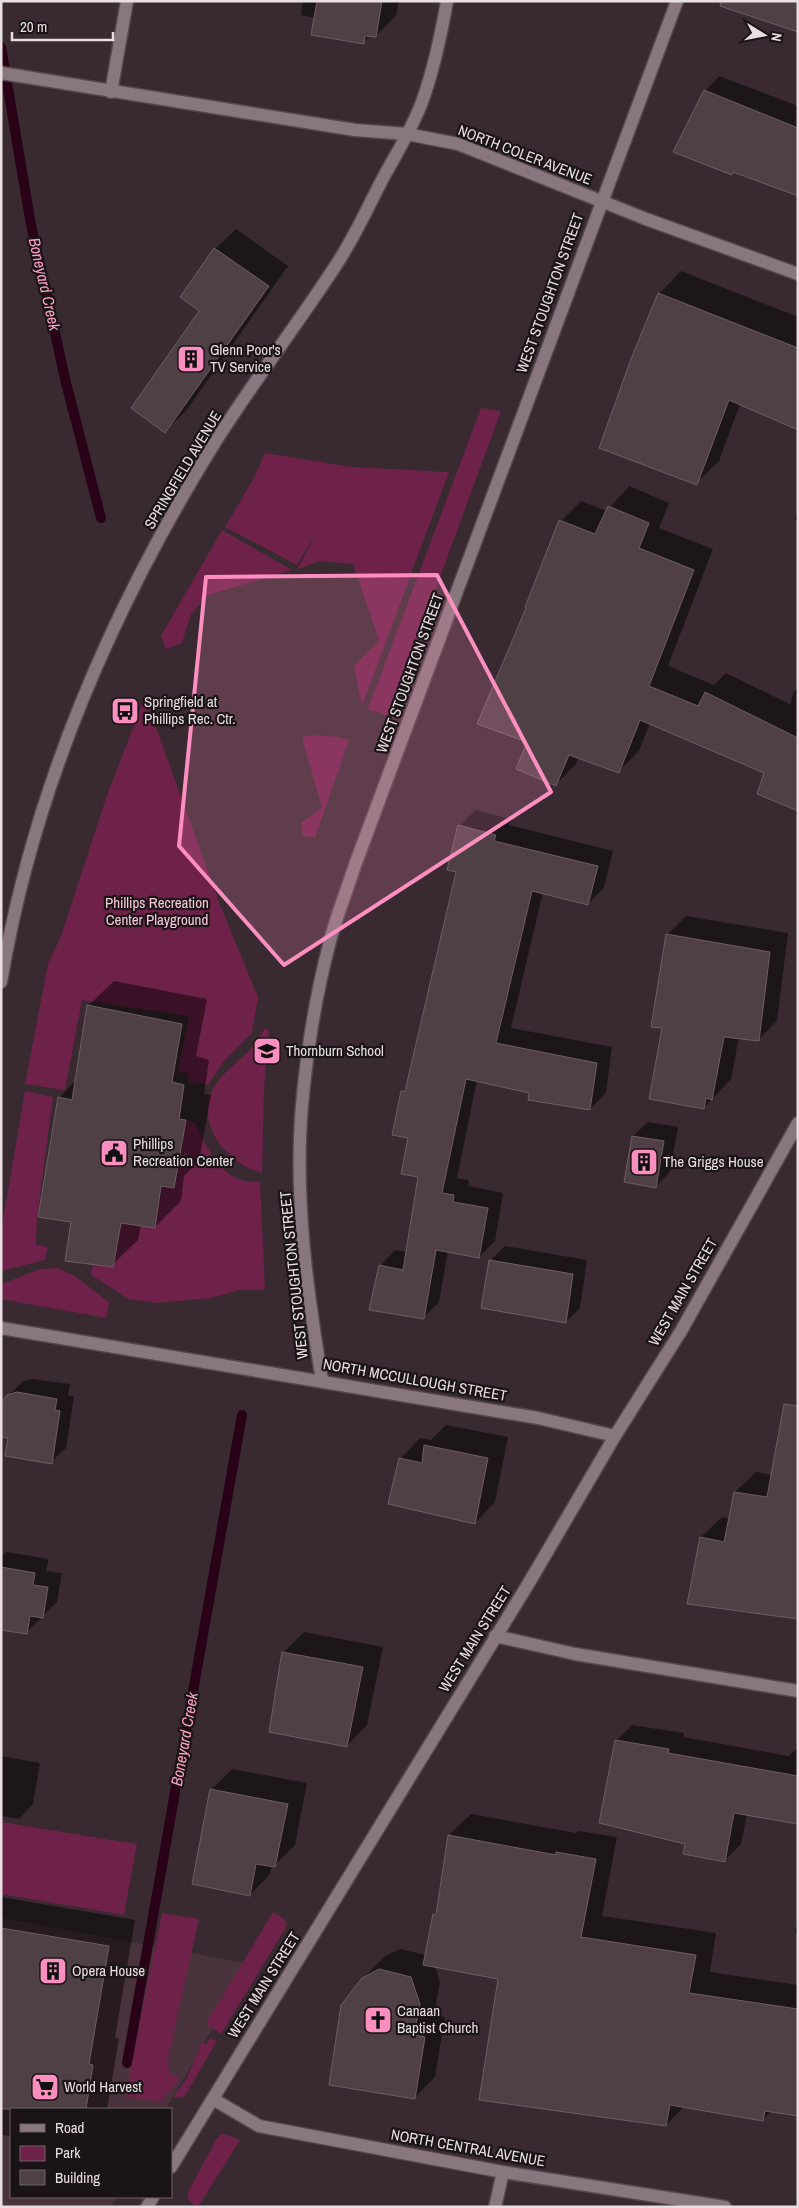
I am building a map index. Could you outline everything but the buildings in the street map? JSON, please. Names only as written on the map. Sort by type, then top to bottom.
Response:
[{"type":"street","points":[[112,92],[127,1]]},
{"type":"street","name":"SPRINGFIELD AVENUE","points":[[1,982],[7,944],[46,797],[74,719],[106,646],[176,509],[213,446],[340,259],[407,134],[421,104],[438,49],[447,1]]},
{"type":"street","name":"WEST STOUGHTON STREET","points":[[322,1380],[311,1311],[300,1184],[302,1106],[312,1024],[330,941],[355,865],[677,1]]},
{"type":"street","name":"NORTH COLER AVENUE","points":[[1,73],[355,130],[407,134],[458,144],[506,161],[601,201],[798,274]]},
{"type":"street","name":"WEST MAIN STREET","points":[[172,2165],[615,1436],[681,1331],[798,1123]]},
{"type":"street","name":"NORTH MCCULLOUGH STREET","points":[[1,1328],[136,1352],[322,1380],[538,1418],[615,1436]]},
{"type":"street","points":[[495,1636],[575,1654],[798,1691]]},
{"type":"street","name":"NORTH CENTRAL AVENUE","points":[[213,2099],[259,2126],[503,2172],[725,2207]]},
{"type":"street","points":[[495,2207],[503,2172]]},
{"type":"highlighted area","points":[[437,575],[551,792],[284,965],[179,846],[206,577]]},
{"type":"shaded area","points":[[1,1918],[250,1964],[167,2108],[10,2108],[10,2198],[116,2198],[111,2207],[1,2207]]},
{"type":"green space","points":[[481,408],[501,411],[389,716],[368,709]]},
{"type":"green space","points":[[265,453],[352,467],[449,472],[362,706],[354,666],[379,640],[353,564],[319,561],[297,570],[316,533],[297,565],[225,527],[254,478]]},
{"type":"green space","points":[[222,530],[292,570],[208,595],[191,614],[182,643],[166,649],[161,636]]},
{"type":"green space","name":"Phillips Recreation Center Playground","points":[[145,697],[219,902],[258,997],[252,1033],[224,1061],[208,1085],[189,1082],[188,1073],[178,1071],[189,1016],[82,1000],[65,1090],[25,1084],[48,964],[61,936],[107,795]]},
{"type":"green space","points":[[314,735],[349,740],[315,838],[303,836],[301,823],[322,808],[302,737]]},
{"type":"green space","points":[[265,1028],[269,1031],[264,1088],[262,1173],[240,1163],[221,1146],[212,1131],[208,1115],[212,1092],[217,1083],[255,1044]]},
{"type":"green space","points":[[25,1091],[53,1097],[37,1218],[36,1245],[48,1247],[45,1260],[1,1271],[1,1232]]},
{"type":"green space","points":[[186,1120],[196,1123],[203,1140],[225,1171],[241,1180],[260,1182],[265,1290],[240,1290],[211,1298],[156,1303],[129,1299],[91,1275],[93,1265],[113,1267],[121,1223],[155,1228],[161,1186]]},
{"type":"green space","points":[[58,1268],[76,1277],[109,1302],[106,1318],[1,1299],[1,1284],[41,1269]]},
{"type":"green space","points":[[1,1822],[137,1844],[124,1915],[1,1894]]},
{"type":"green space","points":[[273,1912],[283,1918],[287,1924],[285,1929],[221,2034],[207,2025],[208,2020]]},
{"type":"green space","points":[[162,1913],[199,1919],[168,2058],[169,2072],[180,2079],[161,2102],[125,2097]]},
{"type":"green space","points":[[210,2038],[217,2041],[185,2096],[180,2098],[173,2097],[187,2078],[202,2042],[206,2045]]},
{"type":"green space","points":[[221,2134],[240,2140],[198,2207],[195,2207],[188,2198],[188,2192]]},
{"type":"waterway","name":"Boneyard Creek","points":[[1,47],[31,225],[66,383],[101,518]]},
{"type":"waterway","name":"Boneyard Creek","points":[[127,2063],[242,1415]]},
{"type":"place","name":"Glenn Poor's TV Service","points":[[191,359]]},
{"type":"place","name":"Springfield at Phillips Rec. Ctr.","points":[[125,711]]},
{"type":"place","name":"Thornburn School","points":[[267,1051]]},
{"type":"place","name":"Phillips Recreation Center","points":[[114,1153]]},
{"type":"place","name":"The Griggs House","points":[[644,1162]]},
{"type":"place","name":"Opera House","points":[[53,1971]]},
{"type":"place","name":"Canaan Baptist Church","points":[[378,2020]]},
{"type":"place","name":"World Harvest","points":[[45,2087]]}]
